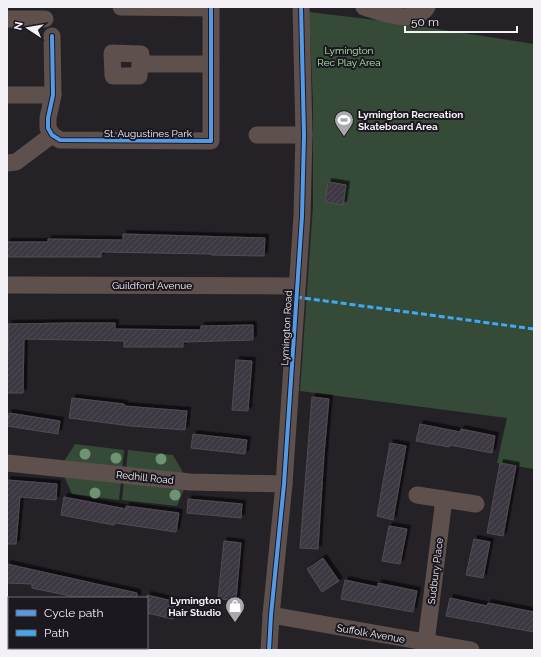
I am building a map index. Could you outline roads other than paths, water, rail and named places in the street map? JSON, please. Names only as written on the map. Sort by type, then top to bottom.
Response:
[{"type":"street","points":[[121,7],[211,8]]},
{"type":"street","name":"Lymington Road","points":[[269,650],[284,484],[302,216],[304,135],[301,7]]},
{"type":"street","points":[[364,7],[396,16],[413,17],[424,12],[426,7]]},
{"type":"street","name":"St. Augustines Park","points":[[52,135],[60,140],[211,141],[211,8]]},
{"type":"street","points":[[7,19],[45,19]]},
{"type":"street","points":[[7,163],[16,162],[52,135],[48,128],[48,118],[53,95],[52,36]]},
{"type":"street","points":[[140,64],[211,64]]},
{"type":"street","points":[[7,95],[53,95]]},
{"type":"street","points":[[257,135],[304,135]]},
{"type":"street","name":"Guildford Avenue","points":[[7,285],[297,286]]},
{"type":"street","name":"Redhill Road","points":[[7,463],[190,482],[284,484]]},
{"type":"street","points":[[417,495],[476,504]]},
{"type":"street","name":"Sudbury Place","points":[[426,643],[444,500]]},
{"type":"street","name":"Suffolk Avenue","points":[[271,615],[471,650]]},
{"type":"place","name":"Lymington Recreation Skateboard Area","points":[[344,137]]},
{"type":"place","name":"Lymington Hair Studio","points":[[235,623]]},
{"type":"park label","name":"Lymington Rec Play Area","points":[[349,56]]}]
